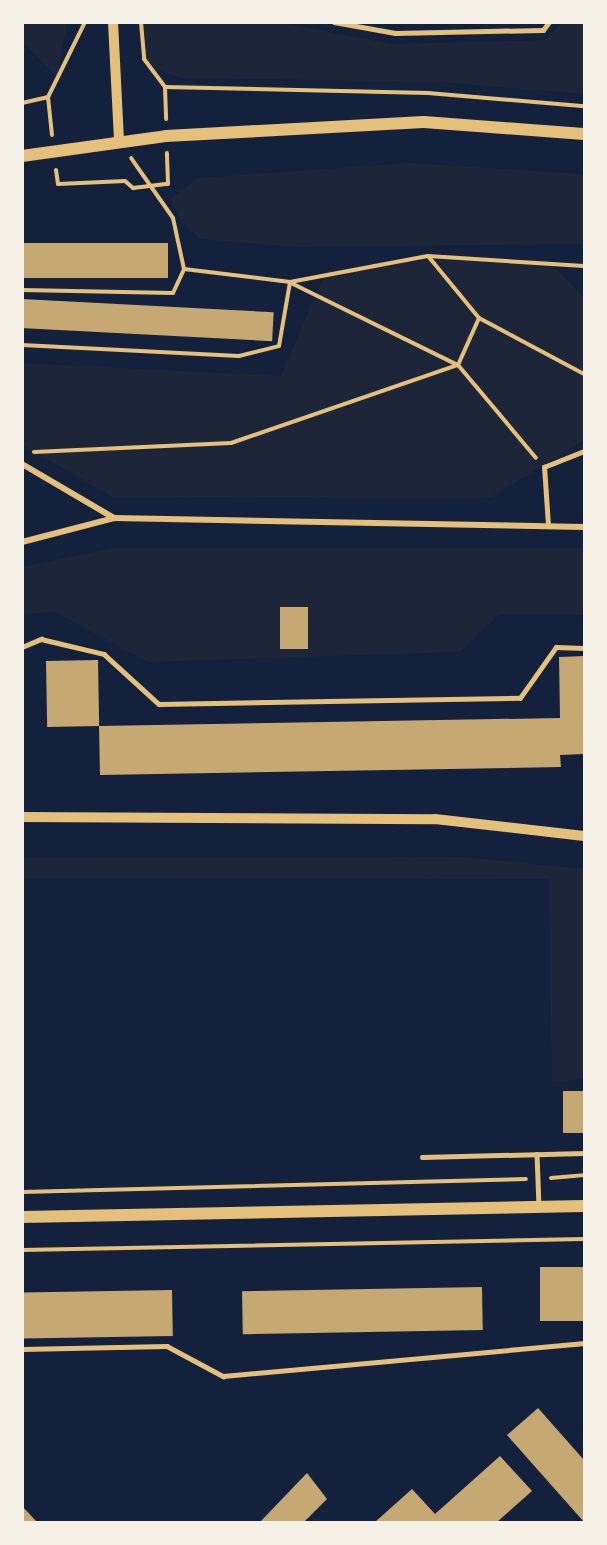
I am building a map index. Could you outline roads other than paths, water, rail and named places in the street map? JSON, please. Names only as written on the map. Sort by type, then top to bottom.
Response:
[{"type":"main road","points":[[22,156],[119,141],[424,122],[585,134]]},
{"type":"main road","points":[[22,1217],[585,1206]]},
{"type":"street","points":[[113,22],[119,141]]},
{"type":"street","points":[[22,464],[114,518]]},
{"type":"street","points":[[22,542],[114,518],[585,527]]},
{"type":"street","points":[[22,817],[435,819],[585,836]]},
{"type":"lane","points":[[334,22],[395,33],[543,30],[549,22]]},
{"type":"lane","points":[[548,525],[544,467],[585,451]]},
{"type":"lane","points":[[22,647],[41,639],[104,654],[159,704],[520,698],[556,647],[585,648]]},
{"type":"lane","points":[[422,1157],[585,1153]]},
{"type":"lane","points":[[537,1154],[539,1208]]},
{"type":"lane","points":[[22,1349],[167,1346],[223,1376],[585,1343]]}]
